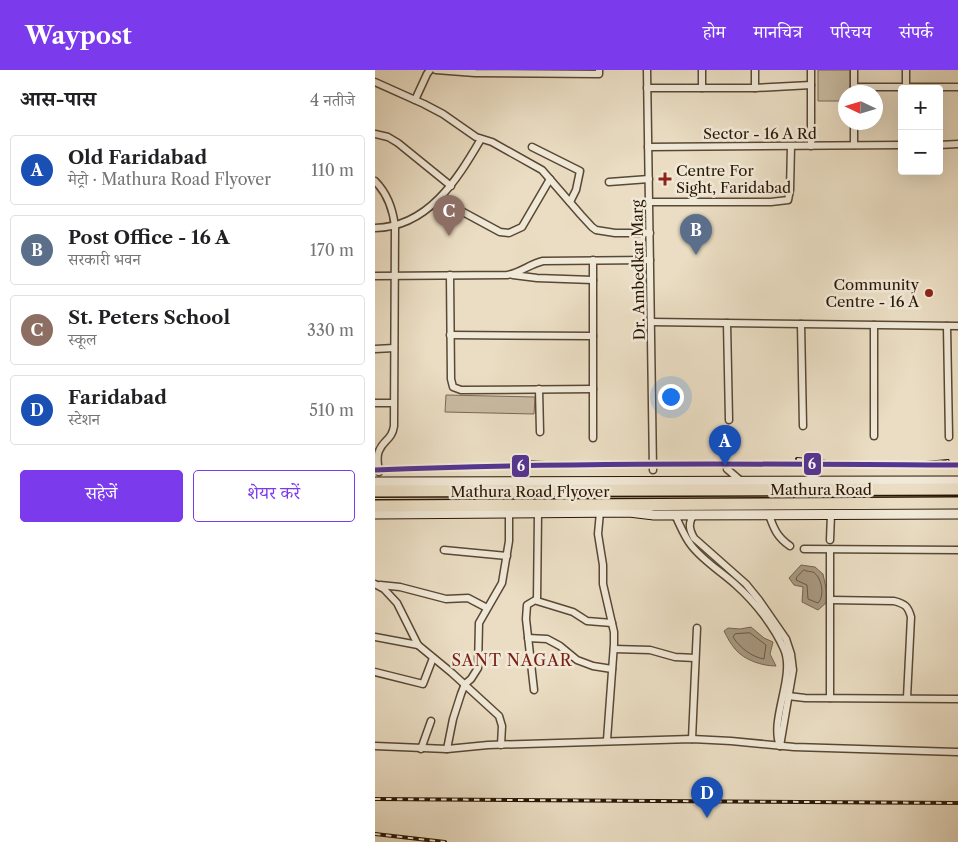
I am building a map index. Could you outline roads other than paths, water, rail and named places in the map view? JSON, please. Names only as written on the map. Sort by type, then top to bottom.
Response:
[{"type":"highway","name":"Mathura Road Flyover","points":[[375,491],[958,489]]},
{"type":"highway","name":"Mathura Road","points":[[685,505],[958,503]]},
{"type":"highway","name":"Mathura Road Flyover","points":[[375,506],[685,505]]},
{"type":"highway","points":[[634,513],[685,505]]},
{"type":"main road","points":[[375,482],[958,481]]},
{"type":"main road","points":[[375,514],[600,512],[648,515],[958,514]]},
{"type":"street","points":[[415,100],[430,70]]},
{"type":"street","points":[[436,70],[599,74],[599,70]]},
{"type":"street","name":"Dr. Ambedkar Marg","points":[[647,70],[653,470]]},
{"type":"street","points":[[702,70],[702,88]]},
{"type":"street","points":[[755,70],[755,88]]},
{"type":"street","points":[[811,70],[811,146]]},
{"type":"street","points":[[854,70],[854,85]]},
{"type":"street","points":[[906,85],[907,70]]},
{"type":"street","points":[[375,82],[443,114],[481,139],[492,142],[542,170],[596,230],[615,233],[650,233]]},
{"type":"street","points":[[647,88],[755,88],[811,85]]},
{"type":"street","points":[[883,88],[898,87]]},
{"type":"street","points":[[943,87],[958,87]]},
{"type":"street","points":[[854,130],[854,145]]},
{"type":"street","points":[[375,134],[393,139],[451,186]]},
{"type":"street","points":[[375,228],[395,227],[408,222],[439,199],[451,186],[481,139]]},
{"type":"street","points":[[943,145],[958,144]]},
{"type":"street","name":"Sector - 16 A Rd","points":[[648,147],[898,145]]},
{"type":"street","points":[[649,202],[771,202],[788,200],[791,190],[791,146]]},
{"type":"street","points":[[532,148],[580,171],[578,183],[570,202]]},
{"type":"street","points":[[439,199],[500,232],[509,233],[522,227],[550,179]]},
{"type":"street","points":[[609,182],[649,179]]},
{"type":"street","points":[[375,181],[391,205],[395,227],[393,433],[379,449],[379,472]]},
{"type":"street","points":[[593,260],[593,438]]},
{"type":"street","points":[[375,276],[507,274],[516,273],[531,264],[543,261],[650,260]]},
{"type":"street","points":[[507,274],[537,278],[593,280]]},
{"type":"street","points":[[450,275],[451,379],[456,389],[593,389]]},
{"type":"street","points":[[651,322],[958,326]]},
{"type":"street","points":[[727,323],[729,420]]},
{"type":"street","points":[[801,324],[803,426]]},
{"type":"street","points":[[874,325],[874,436]]},
{"type":"street","points":[[947,326],[949,437]]},
{"type":"street","points":[[450,335],[593,336]]},
{"type":"street","points":[[375,349],[394,348]]},
{"type":"street","points":[[539,389],[540,432]]},
{"type":"street","points":[[375,403],[393,403]]},
{"type":"street","points":[[727,469],[741,481]]},
{"type":"street","points":[[600,512],[599,545],[605,594],[612,624],[614,649],[607,740]]},
{"type":"street","points":[[447,749],[453,719],[465,684],[471,679],[478,668],[479,623],[502,583],[507,556],[509,513]]},
{"type":"street","points":[[538,513],[537,599],[539,603],[573,612],[587,621],[612,624]]},
{"type":"street","points":[[694,514],[689,524],[694,538],[746,584],[786,639],[791,654],[793,670],[780,746]]},
{"type":"street","points":[[830,540],[831,514]]},
{"type":"street","points":[[675,515],[682,532],[691,545],[739,587],[773,628],[785,651],[787,663],[776,737],[780,746]]},
{"type":"street","points":[[769,515],[774,531],[790,546]]},
{"type":"street","points":[[804,549],[958,551]]},
{"type":"street","points":[[443,550],[507,556]]},
{"type":"street","points":[[830,550],[830,698]]},
{"type":"street","points":[[376,585],[400,587],[446,599],[468,598],[487,608]]},
{"type":"street","points":[[376,585],[384,589],[397,603],[418,645],[465,684],[499,716],[502,726],[501,745]]},
{"type":"street","points":[[534,690],[526,609],[527,605],[537,599]]},
{"type":"street","points":[[831,600],[894,601],[908,608],[911,617],[907,698]]},
{"type":"street","points":[[692,739],[697,628]]},
{"type":"street","points":[[375,637],[418,645]]},
{"type":"street","points":[[528,638],[547,639],[561,646],[577,660],[593,666],[612,669]]},
{"type":"street","points":[[614,649],[650,650],[675,658],[695,658]]},
{"type":"street","points":[[375,672],[423,684],[433,658]]},
{"type":"street","points":[[789,696],[958,700]]},
{"type":"street","points":[[421,749],[431,722]]},
{"type":"street","points":[[375,746],[447,749],[607,740],[692,739],[780,746],[957,752]]},
{"type":"water","points":[[801,565],[815,567],[823,574],[827,593],[826,603],[818,610],[802,602],[803,587],[794,585],[789,578]]},
{"type":"water","points":[[751,627],[764,638],[773,642],[770,654],[776,666],[759,664],[743,656],[733,647],[724,631],[728,628],[740,629]]},
{"type":"railway","points":[[797,459],[846,464]]},
{"type":"railway","points":[[903,465],[948,461]]},
{"type":"railway","points":[[521,462],[570,464]]},
{"type":"railway","points":[[375,799],[958,803]]},
{"type":"railway","points":[[375,834],[445,842]]},
{"type":"place","name":"Centre For Sight, Faridabad","points":[[665,179]]},
{"type":"place","name":"St. Peters School","points":[[449,236]]},
{"type":"place","name":"Post Office - 16 A","points":[[696,255]]},
{"type":"place","name":"Community Centre - 16 A","points":[[929,293]]},
{"type":"place","name":"Old Faridabad","points":[[725,466]]},
{"type":"place","name":"Faridabad","points":[[707,818]]},
{"type":"district","name":"SANT NAGAR","points":[[512,660]]}]
